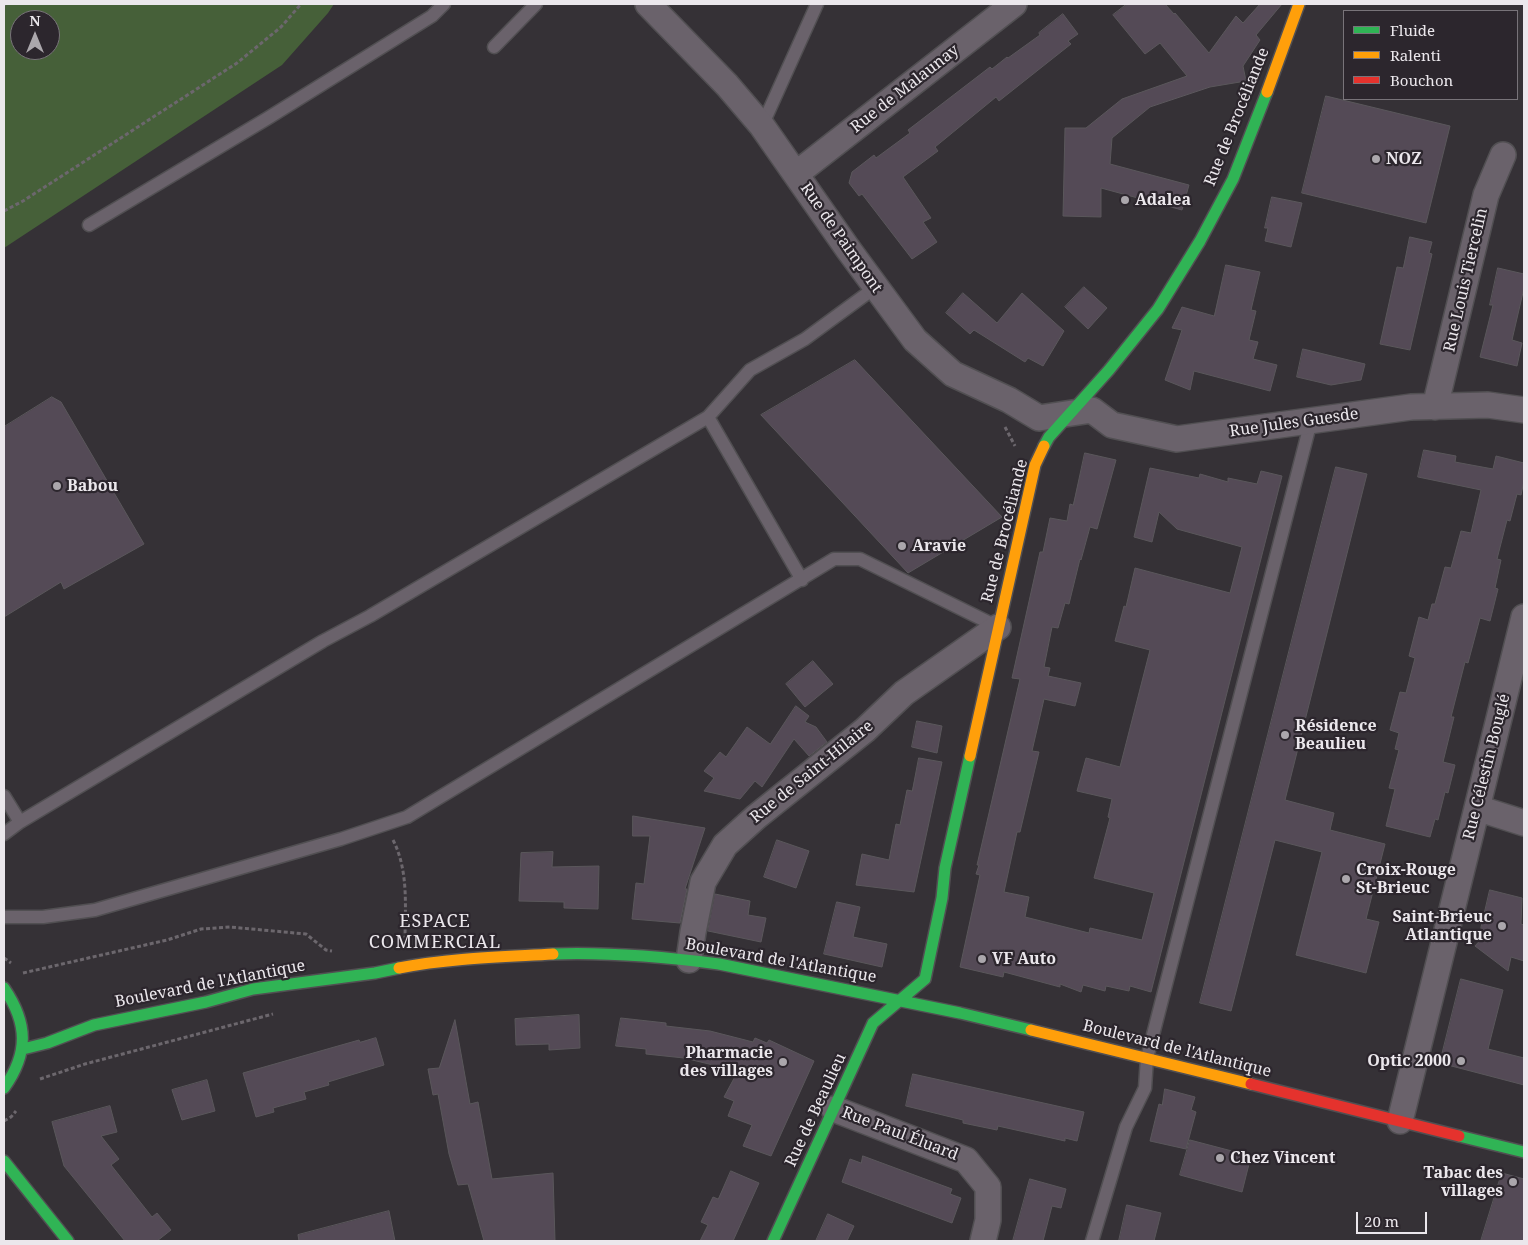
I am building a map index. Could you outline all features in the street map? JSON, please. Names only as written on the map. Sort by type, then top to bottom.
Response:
[{"type":"main road","name":"Rue de Brocéliande","points":[[899,1000],[925,979],[942,898],[944,868],[1035,465],[1049,437],[1109,370],[1158,309],[1200,240],[1233,179],[1299,4]]},
{"type":"main road","name":"Boulevard de l'Atlantique","points":[[23,1048],[47,1043],[94,1024],[206,1002],[253,989],[375,972],[424,963],[472,958],[561,954],[689,960],[719,964],[899,1000],[1148,1058],[1524,1152]]},
{"type":"main road","points":[[4,988],[14,1002],[24,1032],[19,1065],[4,1088]]},
{"type":"main road","name":"Rue de Beaulieu","points":[[773,1241],[873,1023],[899,1000]]},
{"type":"main road","points":[[4,1161],[68,1241]]},
{"type":"street","name":"Rue de Paimpont","points":[[648,4],[727,85],[762,126],[915,340],[953,374],[1009,400],[1039,418],[1069,414]]},
{"type":"street","name":"Rue de Malaunay","points":[[796,174],[1012,4]]},
{"type":"street","name":"Rue Louis Tiercelin","points":[[1435,407],[1486,195],[1503,156]]},
{"type":"street","name":"Rue Jules Guesde","points":[[1069,414],[1092,410],[1112,425],[1177,439],[1411,408],[1488,405],[1524,410]]},
{"type":"street","name":"Rue Célestin Bouglé","points":[[1400,1121],[1524,617]]},
{"type":"street","name":"Rue de Saint-Hilaire","points":[[689,960],[703,882],[724,844],[865,730],[904,692],[998,627]]},
{"type":"street","points":[[1477,808],[1524,823]]},
{"type":"street","name":"Rue Paul Éluard","points":[[834,1109],[966,1160],[988,1187],[988,1220],[983,1241]]},
{"type":"lane","points":[[89,225],[432,16],[444,4]]},
{"type":"lane","points":[[494,47],[536,4]]},
{"type":"lane","points":[[762,126],[817,4]]},
{"type":"lane","points":[[4,834],[20,822],[323,641],[386,607],[708,416],[750,370],[804,338],[876,287]]},
{"type":"lane","points":[[708,416],[802,580]]},
{"type":"lane","points":[[1092,1241],[1126,1127],[1145,1088],[1148,1058],[1311,421]]},
{"type":"lane","points":[[4,917],[43,917],[95,910],[340,839],[407,817],[834,559],[860,560],[998,627]]},
{"type":"lane","points":[[4,796],[20,822]]},
{"type":"path","points":[[4,211],[23,201],[237,63],[281,28],[300,4]]},
{"type":"path","points":[[384,824],[400,854],[404,871],[405,947]]},
{"type":"path","points":[[4,958],[8,960]]},
{"type":"path","points":[[40,1079],[85,1064],[274,1014]]},
{"type":"green space","points":[[4,4],[334,4],[282,65],[4,248]]},
{"type":"building","points":[[1127,4],[1165,4],[1209,53],[1236,16],[1243,23],[1260,4],[1282,4],[1256,35],[1260,40],[1243,66],[1246,81],[1210,87],[1150,107],[1112,138],[1110,164],[1189,185],[1182,210],[1101,188],[1101,217],[1063,216],[1065,128],[1086,128],[1122,99],[1187,76],[1160,43],[1145,54],[1113,15]]},
{"type":"building","points":[[1063,14],[1078,34],[1068,41],[1071,44],[999,101],[996,97],[935,147],[938,151],[903,177],[931,218],[923,222],[937,242],[912,259],[862,194],[859,196],[849,183],[852,172],[874,155],[876,158],[910,133],[908,130],[990,67],[992,69],[1040,35],[1039,33]]},
{"type":"building","name":"NOZ","points":[[1326,96],[1450,126],[1426,223],[1302,193]]},
{"type":"building","points":[[1272,197],[1302,203],[1291,247],[1265,241],[1268,228],[1265,228]]},
{"type":"building","points":[[1410,237],[1432,242],[1429,253],[1432,254],[1410,350],[1380,344],[1397,267],[1403,268]]},
{"type":"building","points":[[1226,265],[1260,272],[1251,310],[1256,311],[1249,340],[1258,342],[1253,359],[1277,365],[1270,391],[1194,371],[1190,390],[1165,380],[1182,330],[1172,328],[1182,307],[1214,316]]},
{"type":"building","points":[[1498,268],[1524,274],[1524,288],[1512,340],[1522,343],[1517,366],[1480,357],[1493,305],[1490,305]]},
{"type":"building","points":[[1084,287],[1107,308],[1088,329],[1065,307]]},
{"type":"building","points":[[963,293],[997,323],[1022,293],[1064,331],[1043,366],[1028,358],[1025,362],[974,330],[970,334],[946,313]]},
{"type":"building","points":[[1303,349],[1365,364],[1361,380],[1331,385],[1297,377]]},
{"type":"building","points":[[855,360],[1002,517],[908,573],[761,415]]},
{"type":"building","name":"Babou","points":[[52,397],[61,402],[144,544],[64,589],[61,582],[4,617],[4,427]]},
{"type":"building","points":[[1424,450],[1456,456],[1455,462],[1493,469],[1496,456],[1524,463],[1524,481],[1521,495],[1517,494],[1510,521],[1507,520],[1497,559],[1501,560],[1495,588],[1498,589],[1490,621],[1480,618],[1468,663],[1465,662],[1451,717],[1454,717],[1443,762],[1455,765],[1448,793],[1445,792],[1438,820],[1435,819],[1430,837],[1386,826],[1395,789],[1389,788],[1399,750],[1395,749],[1399,733],[1390,730],[1400,692],[1406,693],[1415,658],[1409,656],[1419,617],[1428,620],[1432,604],[1435,604],[1445,567],[1451,568],[1461,531],[1471,533],[1481,490],[1418,477]]},
{"type":"building","points":[[1085,453],[1116,460],[1097,529],[1090,527],[1069,604],[1065,603],[1058,628],[1052,627],[1044,667],[1050,668],[1048,676],[1081,683],[1075,706],[1044,699],[1032,751],[1039,752],[1020,832],[1017,832],[1004,892],[1029,897],[1025,917],[1089,933],[1090,928],[1142,940],[1154,893],[1094,878],[1110,818],[1108,817],[1112,799],[1077,791],[1086,758],[1120,767],[1150,650],[1115,641],[1124,606],[1126,607],[1135,568],[1230,593],[1242,547],[1177,529],[1159,512],[1152,542],[1134,537],[1150,468],[1199,478],[1200,474],[1228,482],[1228,478],[1257,484],[1261,471],[1282,476],[1151,992],[1130,986],[1129,991],[1106,986],[1105,991],[1083,985],[1081,992],[1060,984],[1060,987],[1004,972],[1003,977],[960,967],[980,875],[976,874],[979,865],[977,865],[1020,679],[1012,678],[1040,552],[1043,552],[1050,518],[1067,521],[1070,504],[1073,505]]},
{"type":"building","name":"Résidence Beaulieu","points":[[1336,467],[1367,474],[1285,800],[1334,813],[1330,830],[1385,844],[1366,919],[1379,922],[1366,973],[1296,955],[1322,852],[1275,840],[1231,1011],[1200,1003]]},
{"type":"building","points":[[813,661],[833,684],[805,707],[786,684]]},
{"type":"building","points":[[796,706],[809,716],[805,722],[816,727],[827,742],[809,756],[794,739],[762,787],[755,781],[740,799],[704,791],[714,778],[704,771],[720,752],[726,757],[747,727],[770,744]]},
{"type":"building","points":[[917,721],[942,726],[937,753],[912,747]]},
{"type":"building","points":[[919,758],[942,762],[914,892],[856,885],[862,854],[889,860],[896,824],[900,825],[907,790],[912,791]]},
{"type":"building","points":[[633,816],[705,828],[685,889],[687,889],[680,923],[632,919],[636,883],[644,884],[650,836],[633,836]]},
{"type":"building","points":[[777,840],[809,851],[796,888],[764,877]]},
{"type":"building","points":[[553,852],[552,867],[599,866],[598,909],[564,908],[564,902],[519,901],[521,853]]},
{"type":"building","points":[[1490,890],[1522,898],[1521,924],[1524,925],[1524,961],[1511,957],[1508,971],[1475,946],[1483,937],[1481,928]]},
{"type":"building","points":[[715,894],[750,901],[748,915],[766,918],[761,942],[708,931]]},
{"type":"building","points":[[837,902],[860,907],[853,937],[887,944],[882,967],[824,954]]},
{"type":"building","points":[[1461,979],[1503,990],[1488,1049],[1524,1058],[1524,1085],[1440,1063]]},
{"type":"building","points":[[579,1015],[580,1048],[549,1050],[549,1044],[516,1045],[515,1019]]},
{"type":"building","points":[[621,1018],[666,1023],[666,1026],[710,1031],[753,1042],[755,1038],[767,1043],[769,1040],[814,1061],[771,1156],[743,1146],[752,1125],[728,1116],[734,1101],[724,1097],[738,1071],[684,1058],[646,1054],[646,1049],[616,1046]]},
{"type":"building","points":[[455,1020],[470,1104],[478,1102],[492,1179],[553,1173],[555,1241],[484,1241],[468,1184],[458,1185],[449,1154],[438,1094],[433,1095],[428,1069],[439,1068]]},
{"type":"building","points":[[376,1038],[384,1065],[328,1082],[329,1085],[304,1092],[306,1099],[273,1108],[274,1112],[256,1117],[243,1073],[359,1040],[360,1042]]},
{"type":"building","points":[[913,1074],[1084,1112],[1077,1141],[1065,1138],[1065,1141],[998,1126],[997,1130],[963,1123],[963,1120],[906,1106]]},
{"type":"building","points":[[207,1080],[215,1111],[182,1120],[172,1090]]},
{"type":"building","points":[[1165,1089],[1195,1097],[1191,1110],[1196,1112],[1186,1149],[1150,1141],[1159,1104],[1162,1105]]},
{"type":"building","points":[[110,1106],[117,1132],[101,1136],[119,1159],[111,1165],[152,1217],[157,1213],[171,1230],[157,1241],[125,1241],[64,1166],[52,1122]]},
{"type":"building","points":[[1190,1140],[1251,1156],[1242,1192],[1180,1175]]},
{"type":"building","points":[[863,1156],[952,1189],[950,1194],[961,1198],[952,1223],[842,1182],[850,1159],[861,1163]]},
{"type":"building","points":[[731,1171],[759,1183],[733,1241],[700,1241],[708,1225],[701,1222],[713,1197],[718,1199]]},
{"type":"building","points":[[1502,1173],[1524,1179],[1524,1241],[1481,1241]]},
{"type":"building","points":[[1030,1179],[1066,1189],[1061,1208],[1052,1206],[1043,1241],[1013,1241]]},
{"type":"building","points":[[1127,1205],[1161,1213],[1154,1241],[1119,1241]]},
{"type":"building","points":[[389,1211],[395,1241],[299,1241],[298,1235]]},
{"type":"building","points":[[828,1214],[854,1226],[847,1241],[816,1241]]},
{"type":"traffic: fast","points":[[1044,446],[1049,437],[1109,370],[1158,309],[1200,241],[1233,179],[1267,92]]},
{"type":"traffic: fast","points":[[773,1241],[873,1023],[925,979],[942,898],[945,868],[970,756]]},
{"type":"traffic: fast","points":[[553,954],[636,956],[719,964],[960,1013],[1031,1030]]},
{"type":"traffic: fast","points":[[23,1049],[47,1043],[94,1025],[206,1002],[253,989],[375,973],[399,968]]},
{"type":"traffic: fast","points":[[4,988],[18,1013],[22,1038],[18,1063],[4,1088]]},
{"type":"traffic: fast","points":[[1459,1136],[1524,1152]]},
{"type":"traffic: fast","points":[[4,1161],[68,1241]]},
{"type":"traffic: slow","points":[[1267,92],[1299,4]]},
{"type":"traffic: slow","points":[[970,756],[1035,465],[1044,446]]},
{"type":"traffic: slow","points":[[399,968],[456,960],[553,954]]},
{"type":"traffic: slow","points":[[1031,1030],[1251,1084]]},
{"type":"traffic: jam","points":[[1251,1084],[1459,1136]]},
{"type":"place","name":"NOZ","points":[[1376,159]]},
{"type":"place","name":"Adalea","points":[[1125,200]]},
{"type":"place","name":"Babou","points":[[57,486]]},
{"type":"place","name":"Aravie","points":[[902,546]]},
{"type":"place","name":"Résidence Beaulieu","points":[[1285,735]]},
{"type":"place","name":"Croix-Rouge St-Brieuc","points":[[1346,879]]},
{"type":"place","name":"Saint-Brieuc Atlantique","points":[[1502,926]]},
{"type":"place","name":"VF Auto","points":[[982,959]]},
{"type":"place","name":"Optic 2000","points":[[1461,1061]]},
{"type":"place","name":"Pharmacie des villages","points":[[783,1062]]},
{"type":"place","name":"Chez Vincent","points":[[1220,1158]]},
{"type":"place","name":"Tabac des villages","points":[[1513,1182]]},
{"type":"district","name":"ESPACE COMMERCIAL","points":[[435,932]]}]
